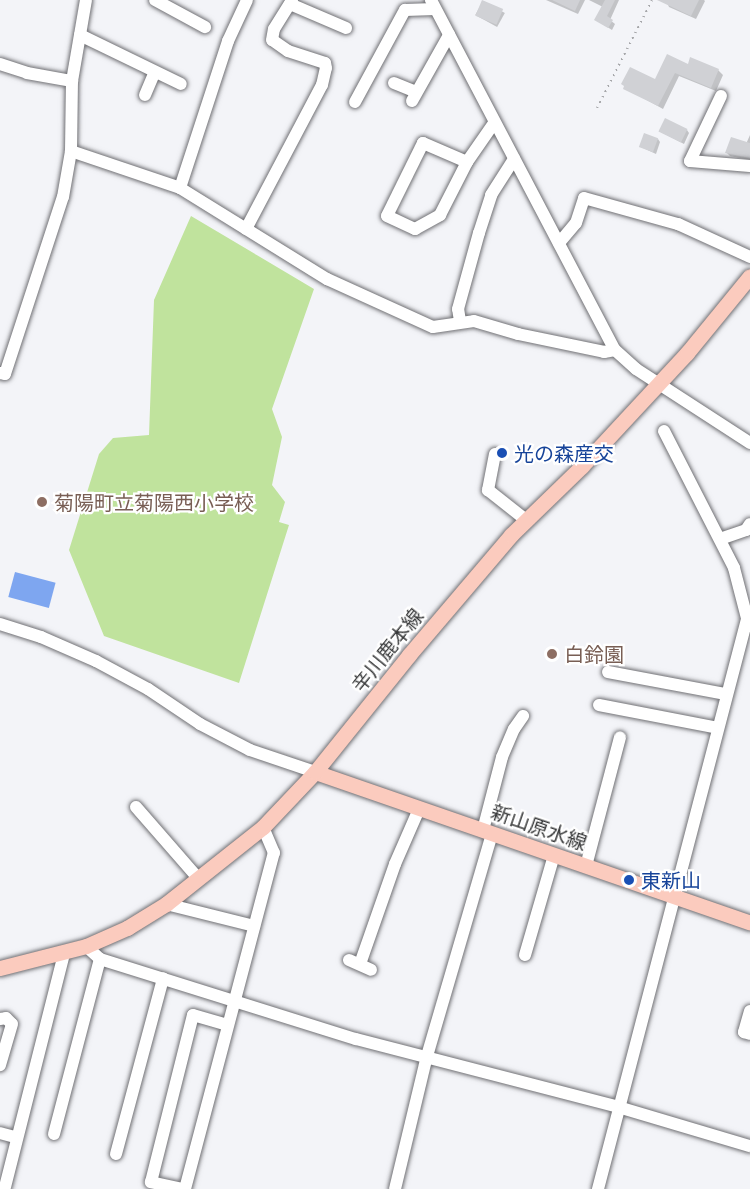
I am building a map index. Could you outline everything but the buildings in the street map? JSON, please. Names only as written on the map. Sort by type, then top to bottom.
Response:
[{"type":"main road","name":"辛川鹿本線","points":[[0,968],[86,946],[127,928],[166,904],[264,827],[315,772],[409,655],[526,520],[582,466],[659,383],[750,276]]},
{"type":"main road","name":"新山原水線","points":[[315,772],[750,923]]},
{"type":"street","points":[[0,373],[5,374],[63,197],[71,151],[72,81],[86,0]]},
{"type":"street","points":[[156,0],[205,27]]},
{"type":"street","points":[[180,188],[228,41],[247,0]]},
{"type":"street","points":[[246,229],[318,92],[326,68],[325,63],[288,51],[272,40],[274,29],[291,2],[346,28]]},
{"type":"street","points":[[355,102],[405,10],[433,5],[615,350],[636,369],[750,442]]},
{"type":"street","points":[[80,35],[181,84]]},
{"type":"street","points":[[394,83],[414,97],[449,35]]},
{"type":"street","points":[[0,64],[27,73],[72,81]]},
{"type":"street","points":[[145,95],[155,72]]},
{"type":"street","points":[[721,96],[690,161],[750,166]]},
{"type":"street","points":[[467,162],[423,143],[387,216],[415,229],[440,215],[467,162],[494,123]]},
{"type":"street","points":[[71,151],[180,188],[327,279],[433,327],[460,321],[474,321],[518,334],[604,352],[615,350]]},
{"type":"street","points":[[460,321],[458,309],[478,233],[491,195],[514,159]]},
{"type":"street","points":[[559,243],[576,223],[584,198],[678,224],[750,257]]},
{"type":"street","points":[[598,1189],[726,694],[749,625],[747,604],[734,568],[664,431]]},
{"type":"street","points":[[495,454],[488,490],[526,520]]},
{"type":"street","points":[[720,539],[749,529]]},
{"type":"street","points":[[0,624],[41,637],[96,661],[148,689],[200,724],[250,750],[315,772]]},
{"type":"street","points":[[608,672],[726,694]]},
{"type":"street","points":[[599,705],[718,728]]},
{"type":"street","points":[[395,1189],[427,1056],[487,832],[502,757],[514,729],[523,716]]},
{"type":"street","points":[[586,866],[620,737]]},
{"type":"street","points":[[136,807],[198,879]]},
{"type":"street","points":[[360,964],[395,864],[419,809]]},
{"type":"street","points":[[228,1025],[193,1015],[151,1182],[184,1189],[228,1025],[234,1000],[274,853],[264,827]]},
{"type":"street","points":[[525,955],[554,855]]},
{"type":"street","points":[[166,904],[254,926]]},
{"type":"street","points":[[86,946],[100,959],[356,1039],[618,1107],[750,1146]]},
{"type":"street","points":[[8,1188],[15,1137],[63,953]]},
{"type":"street","points":[[54,1134],[100,959]]},
{"type":"street","points":[[116,1154],[163,978]]},
{"type":"street","points":[[750,1011],[744,1032],[750,1035]]},
{"type":"street","points":[[0,1019],[6,1018],[12,1024],[0,1065]]},
{"type":"street","points":[[0,1133],[15,1137]]},
{"type":"path","points":[[597,108],[652,0]]},
{"type":"green space","points":[[191,216],[314,289],[272,409],[282,437],[272,485],[285,502],[279,522],[289,525],[239,683],[104,636],[69,550],[99,454],[113,438],[149,435],[154,300]]},
{"type":"water","points":[[15,572],[56,583],[49,608],[8,597]]},
{"type":"place","name":"光の森産交","points":[[502,453]]},
{"type":"place","name":"菊陽町立菊陽西小学校","points":[[42,502]]},
{"type":"place","name":"白鈴園","points":[[552,654]]},
{"type":"place","name":"東新山","points":[[629,880]]}]
